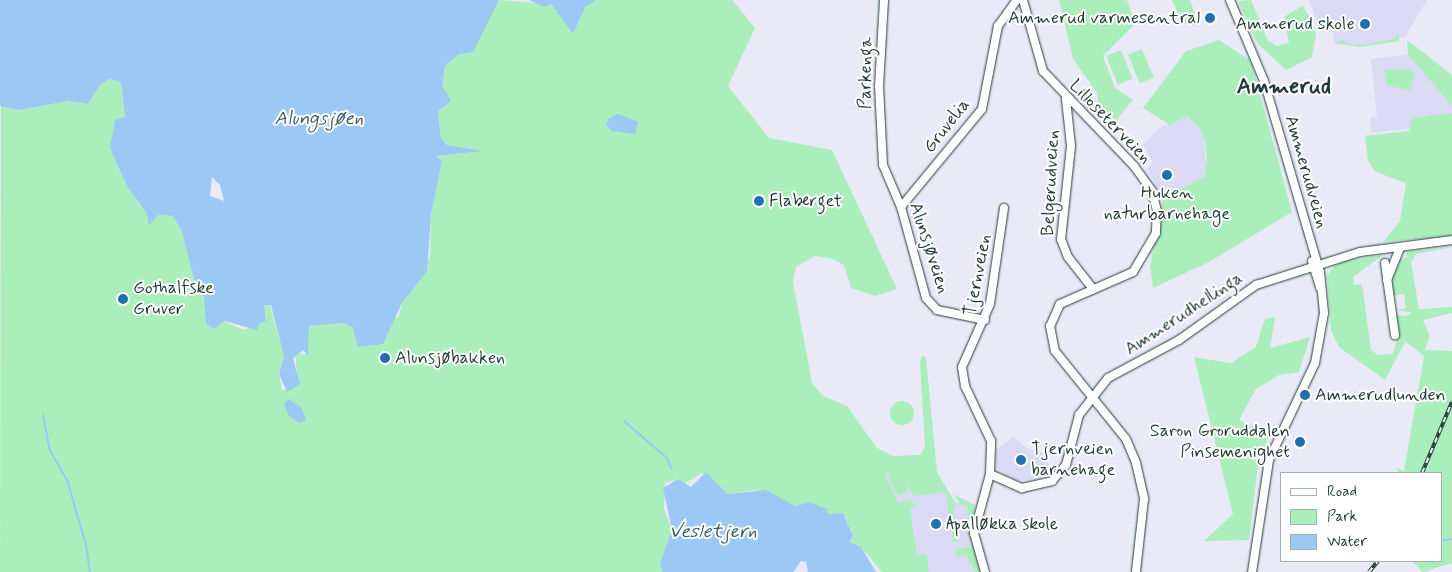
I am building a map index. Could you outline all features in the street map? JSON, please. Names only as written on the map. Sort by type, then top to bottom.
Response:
[{"type":"street","name":"Parkenga","points":[[880,146],[884,0]]},
{"type":"street","name":"Gruvelia","points":[[901,207],[982,109],[998,26],[1017,0]]},
{"type":"street","name":"Lilloseterveien","points":[[1023,0],[1036,57],[1066,99],[1134,166],[1152,191],[1157,211],[1156,233],[1141,263],[1133,272],[1060,304],[1050,326],[1055,351],[1126,439],[1140,476],[1144,499],[1136,572]]},
{"type":"street","name":"Ammerudveien","points":[[1230,0],[1257,58],[1321,290],[1320,346],[1269,460],[1252,572]]},
{"type":"street","name":"Belgerudveien","points":[[1066,99],[1071,146],[1061,239],[1068,258],[1093,289]]},
{"type":"street","name":"Alunsjøveien","points":[[880,146],[901,207],[930,304],[940,311],[985,320]]},
{"type":"street","name":"Tjernveien","points":[[985,572],[974,533],[990,474],[990,436],[962,373],[966,354],[985,320],[1004,208]]},
{"type":"street","name":"Ammerudhellinga","points":[[990,474],[1022,488],[1052,481],[1066,465],[1075,426],[1092,396],[1108,378],[1179,340],[1256,285],[1315,264],[1385,249],[1452,240]]},
{"type":"street","points":[[1388,280],[1400,247]]},
{"type":"street","points":[[1384,263],[1395,335]]},
{"type":"shaded area","name":"Ammerud skole","points":[[1309,0],[1427,0],[1405,37],[1361,47],[1335,44],[1332,31],[1320,28]]},
{"type":"shaded area","points":[[1408,55],[1452,106],[1452,113],[1421,127],[1371,133],[1370,117],[1377,116],[1371,59]]},
{"type":"shaded area","points":[[1186,116],[1203,132],[1207,170],[1201,180],[1163,198],[1147,169],[1153,162],[1143,145],[1159,128]]},
{"type":"shaded area","name":"Tjernveien barnehage","points":[[1013,437],[1029,450],[1044,453],[1049,466],[1043,478],[1017,481],[997,470],[995,450]]},
{"type":"shaded area","name":"Apalløkka skole","points":[[898,467],[914,495],[948,492],[956,502],[975,505],[972,540],[984,572],[909,572],[885,474]]},
{"type":"green space","points":[[499,0],[551,4],[573,34],[585,6],[596,0],[732,0],[755,28],[728,86],[769,138],[832,150],[897,289],[875,296],[851,288],[844,265],[830,258],[815,256],[796,267],[793,282],[812,383],[823,396],[847,406],[877,448],[893,456],[920,455],[925,447],[920,363],[922,355],[926,358],[937,472],[957,506],[953,507],[957,540],[962,542],[953,542],[946,492],[914,496],[903,476],[909,490],[898,496],[887,474],[898,467],[885,474],[898,503],[908,500],[916,504],[910,509],[917,555],[926,554],[929,572],[882,572],[861,547],[849,542],[853,534],[843,513],[828,514],[810,502],[795,506],[756,490],[727,494],[702,473],[684,484],[678,479],[665,483],[664,509],[672,530],[663,572],[0,572],[1,103],[20,110],[68,101],[88,104],[100,85],[109,79],[121,82],[125,118],[110,148],[128,188],[146,212],[149,225],[158,215],[173,216],[182,232],[197,289],[223,321],[244,330],[266,321],[264,305],[270,305],[284,357],[279,374],[282,390],[289,390],[298,385],[295,352],[307,355],[308,326],[344,323],[353,328],[357,340],[399,316],[402,303],[430,256],[431,215],[442,161],[435,156],[483,151],[447,145],[441,138],[438,111],[445,66],[459,54]]},
{"type":"green space","points":[[1059,0],[1127,0],[1135,24],[1103,56],[1115,88],[1133,100],[1116,120],[1100,117],[1097,93],[1073,59]]},
{"type":"green space","points":[[1172,0],[1190,0],[1199,26],[1182,23]]},
{"type":"green space","points":[[1251,0],[1268,41],[1277,46],[1289,43],[1284,17],[1302,6],[1312,19],[1316,35],[1312,57],[1286,70],[1257,43],[1238,1]]},
{"type":"green space","points":[[1398,31],[1399,41],[1361,47],[1335,43],[1344,40],[1346,44],[1364,45],[1395,39]]},
{"type":"green space","points":[[1219,40],[1251,61],[1292,212],[1209,262],[1153,288],[1150,266],[1163,198],[1204,177],[1207,159],[1203,132],[1187,116],[1170,125],[1143,108],[1186,51]]},
{"type":"green space","points":[[1407,40],[1452,75],[1452,106],[1408,55]]},
{"type":"green space","points":[[1142,49],[1154,78],[1140,83],[1128,55]]},
{"type":"green space","points":[[1121,50],[1133,79],[1118,85],[1106,56]]},
{"type":"green space","points":[[1410,69],[1414,75],[1410,91],[1387,85],[1384,70]]},
{"type":"green space","points":[[1452,113],[1452,236],[1383,242],[1400,221],[1406,183],[1376,172],[1368,161],[1365,136],[1409,131],[1412,118]]},
{"type":"green space","points":[[1452,247],[1416,254],[1411,262],[1419,309],[1452,307],[1452,313],[1423,320],[1430,336],[1425,350],[1452,351],[1452,563],[1423,572],[1413,562],[1442,562],[1442,472],[1398,472],[1396,468],[1404,471],[1424,356],[1401,338],[1405,342],[1385,380],[1339,347],[1331,330],[1327,276],[1335,265],[1348,260],[1383,255],[1353,277],[1354,285],[1361,284],[1363,291],[1371,350],[1378,355],[1393,354],[1398,335],[1395,315],[1405,316],[1412,313],[1397,310],[1406,308],[1404,294],[1393,296],[1391,279],[1401,259],[1408,257],[1405,252]]},
{"type":"green space","points":[[1275,317],[1270,348],[1310,337],[1299,372],[1279,375],[1256,389],[1239,420],[1269,434],[1257,473],[1249,540],[1204,541],[1233,514],[1194,357],[1231,363],[1256,347],[1265,319]]},
{"type":"green space","points":[[902,401],[907,402],[913,408],[913,418],[907,424],[902,425],[897,424],[891,418],[890,413],[891,408],[897,402]]},
{"type":"green space","points":[[953,494],[975,505],[972,540],[965,539],[970,538],[967,505],[961,505]]},
{"type":"green space","points":[[973,547],[976,559],[984,572],[976,572],[966,555],[955,556],[957,549]]},
{"type":"water","name":"Alungsjøen","points":[[0,0],[499,0],[473,52],[459,54],[445,66],[442,85],[451,101],[438,111],[441,138],[447,145],[484,151],[436,156],[442,161],[431,215],[427,271],[402,303],[383,344],[358,347],[353,328],[344,323],[309,326],[308,356],[303,350],[293,358],[300,384],[287,392],[279,374],[284,357],[271,305],[264,305],[266,321],[259,324],[257,330],[224,321],[215,329],[206,324],[204,297],[197,290],[182,232],[173,216],[158,215],[149,226],[146,212],[128,188],[110,148],[115,120],[125,117],[121,82],[109,79],[100,85],[88,104],[68,101],[20,110],[0,106]],"holes":[[[212,177],[220,185],[224,201],[210,196]]]},
{"type":"water","points":[[529,0],[596,0],[585,7],[573,34],[551,4],[544,7]]},
{"type":"water","points":[[618,114],[638,122],[635,134],[612,131],[606,125],[608,119]]},
{"type":"water","points":[[288,399],[301,407],[306,420],[299,423],[288,415],[284,404]]},
{"type":"water","name":"Vesletjern","points":[[706,472],[727,494],[766,490],[795,506],[809,502],[827,509],[828,514],[843,513],[853,535],[849,542],[861,547],[876,572],[808,572],[806,562],[801,561],[793,572],[663,572],[660,563],[672,530],[663,488],[678,479],[691,487]]},
{"type":"waterway","points":[[43,415],[50,450],[68,483],[86,545],[90,572]]},
{"type":"waterway","points":[[624,421],[667,458],[671,468]]},
{"type":"waterway","points":[[1442,541],[1452,539]]},
{"type":"railway","points":[[1422,472],[1452,402]]},
{"type":"railway","points":[[1369,572],[1377,562]]},
{"type":"place","name":"Ammerud varmesentral","points":[[1210,18]]},
{"type":"place","name":"Ammerud skole","points":[[1365,24]]},
{"type":"place","name":"Huken naturbarnehage","points":[[1167,175]]},
{"type":"place","name":"Flaberget","points":[[759,201]]},
{"type":"place","name":"Gothalfske Gruver","points":[[123,299]]},
{"type":"place","name":"Alunsjøbakken","points":[[385,358]]},
{"type":"place","name":"Ammerudlunden","points":[[1305,395]]},
{"type":"place","name":"Saron Groruddalen Pinsemenighet","points":[[1300,442]]},
{"type":"place","name":"Tjernveien barnehage","points":[[1021,460]]},
{"type":"place","name":"Apalløkka skole","points":[[936,524]]},
{"type":"district","name":"Ammerud","points":[[1284,88]]}]
